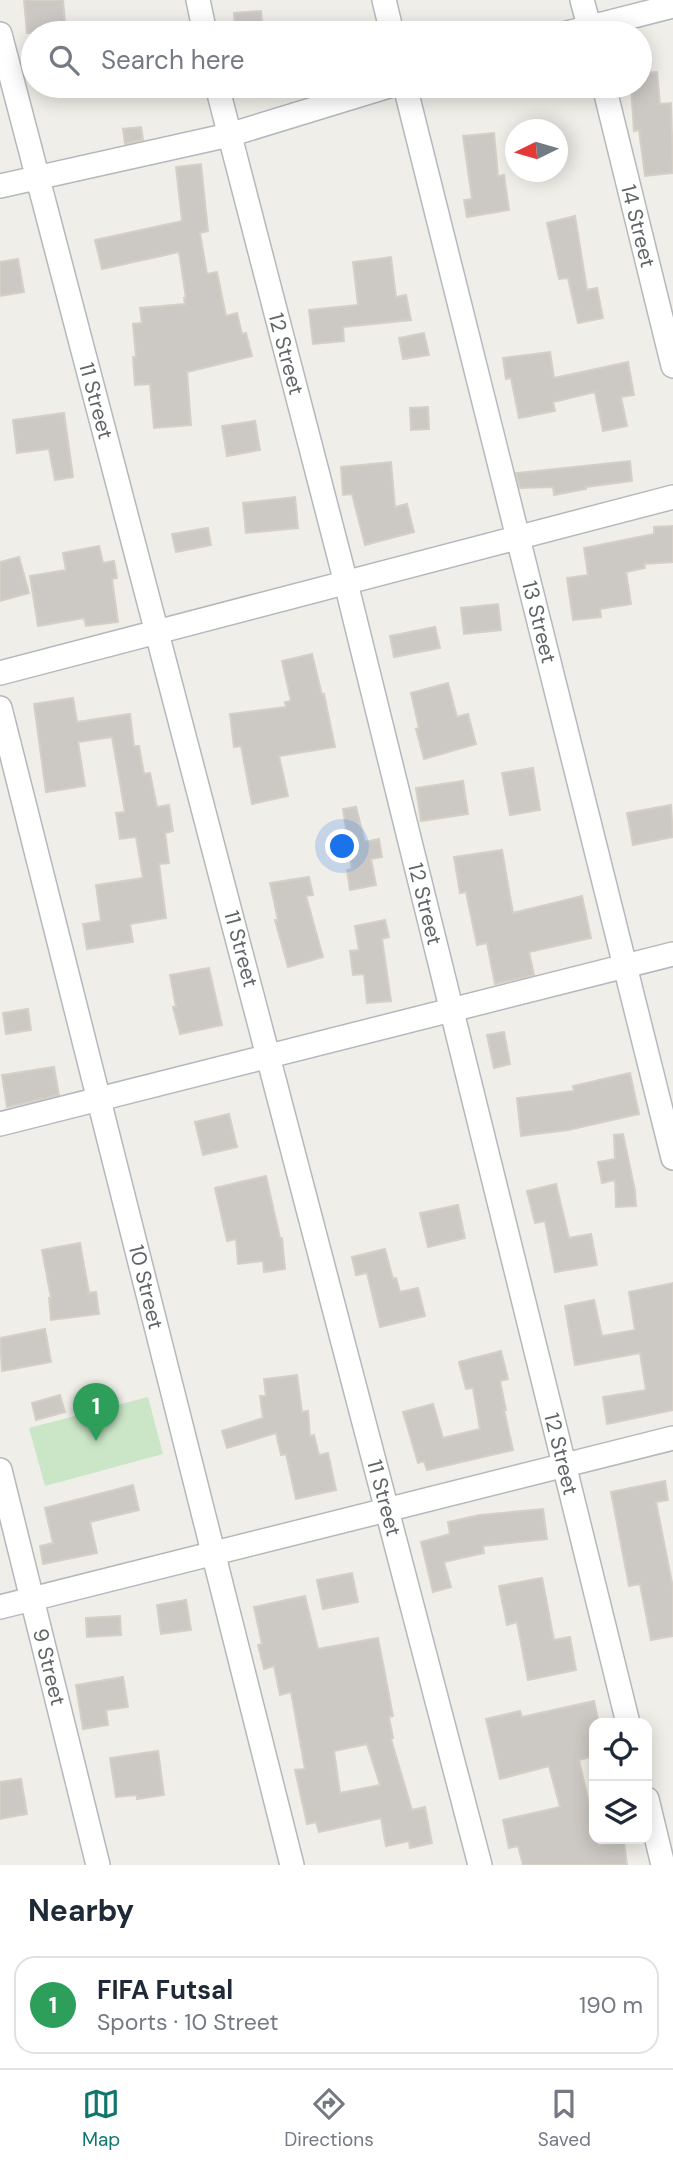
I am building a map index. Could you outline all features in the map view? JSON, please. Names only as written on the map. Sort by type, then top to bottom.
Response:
[{"type":"street","points":[[198,0],[202,21]]},
{"type":"street","points":[[384,0],[389,21]]},
{"type":"street","points":[[582,0],[582,21]]},
{"type":"street","points":[[618,21],[673,6]]},
{"type":"street","name":"11 Street","points":[[0,34],[480,1865]]},
{"type":"street","name":"12 Street","points":[[221,98],[346,583],[627,1718]]},
{"type":"street","points":[[0,186],[229,135],[350,98]]},
{"type":"street","name":"13 Street","points":[[408,98],[673,1158]]},
{"type":"street","name":"14 Street","points":[[607,98],[673,366]]},
{"type":"street","points":[[0,673],[673,497]]},
{"type":"street","name":"10 Street","points":[[0,708],[292,1865]]},
{"type":"street","points":[[0,1125],[673,954]]},
{"type":"street","points":[[0,1606],[673,1438]]},
{"type":"street","name":"9 Street","points":[[0,1470],[98,1865]]},
{"type":"street","points":[[652,1820],[663,1865]]},
{"type":"green space","points":[[148,1397],[163,1454],[45,1486],[29,1428]]},
{"type":"building","points":[[24,0],[63,0],[65,21],[26,21]]},
{"type":"building","points":[[261,11],[262,21],[234,21],[234,13]]},
{"type":"building","points":[[652,72],[657,72],[660,104],[671,103],[673,173],[645,176],[639,130],[634,131],[632,98],[652,98]]},
{"type":"building","points":[[141,127],[143,140],[125,144],[123,129]]},
{"type":"building","points":[[494,133],[498,176],[504,175],[509,210],[467,217],[464,200],[472,199],[463,136]]},
{"type":"building","points":[[201,164],[208,231],[200,233],[207,274],[217,272],[226,316],[237,313],[242,334],[246,333],[252,356],[187,372],[191,425],[154,428],[150,384],[135,385],[133,324],[142,323],[140,308],[185,304],[179,252],[102,269],[95,240],[182,221],[176,167]]},
{"type":"building","points":[[575,216],[587,290],[597,288],[603,318],[578,323],[568,278],[559,279],[547,223]]},
{"type":"building","points":[[391,257],[396,297],[406,295],[411,320],[343,327],[344,341],[313,344],[309,310],[358,305],[353,262]]},
{"type":"building","points":[[18,259],[24,292],[0,296],[0,262]]},
{"type":"building","points":[[424,333],[429,355],[403,359],[399,338]]},
{"type":"building","points":[[550,352],[554,378],[628,362],[634,395],[621,397],[627,426],[603,431],[595,392],[553,402],[555,411],[519,418],[511,378],[506,379],[503,358]]},
{"type":"building","points":[[428,407],[429,429],[411,430],[410,408]]},
{"type":"building","points":[[64,413],[73,477],[55,480],[49,449],[17,453],[13,420]]},
{"type":"building","points":[[255,421],[260,450],[227,456],[222,426]]},
{"type":"building","points":[[630,461],[632,481],[586,487],[554,495],[553,487],[520,488],[516,473]]},
{"type":"building","points":[[391,462],[395,507],[407,504],[414,532],[365,545],[352,494],[343,495],[341,467]]},
{"type":"building","points":[[295,497],[298,528],[246,533],[243,503]]},
{"type":"building","points":[[673,526],[673,562],[644,564],[645,568],[626,572],[631,604],[600,609],[601,617],[573,620],[567,578],[588,575],[584,548],[654,534],[654,527]]},
{"type":"building","points":[[208,528],[211,545],[176,552],[172,534]]},
{"type":"building","points":[[99,546],[103,563],[114,561],[117,578],[112,579],[118,622],[86,626],[84,618],[38,626],[30,576],[66,570],[63,553]]},
{"type":"building","points":[[19,557],[29,593],[0,601],[0,562]]},
{"type":"building","points":[[498,604],[501,630],[464,634],[461,608]]},
{"type":"building","points":[[435,627],[440,648],[394,657],[390,636]]},
{"type":"building","points":[[312,654],[335,747],[279,756],[288,796],[252,804],[241,746],[234,747],[230,714],[286,707],[285,702],[291,701],[282,661]]},
{"type":"building","points":[[448,683],[457,717],[468,714],[476,744],[424,759],[411,693]]},
{"type":"building","points":[[73,698],[77,722],[130,714],[134,746],[139,746],[144,774],[150,773],[157,807],[169,805],[173,831],[165,833],[169,863],[159,864],[166,918],[130,924],[133,942],[87,949],[83,924],[101,921],[96,885],[143,878],[136,837],[120,839],[116,813],[125,812],[112,737],[78,742],[85,786],[46,792],[34,704]]},
{"type":"building","points":[[533,768],[540,810],[510,815],[502,773]]},
{"type":"building","points":[[463,781],[468,814],[421,821],[416,788]]},
{"type":"building","points":[[671,805],[673,837],[633,845],[627,813]]},
{"type":"building","points":[[356,807],[365,842],[379,839],[382,857],[371,859],[376,885],[350,890],[347,870],[352,869],[343,809]]},
{"type":"building","points":[[502,850],[513,913],[582,896],[591,938],[529,952],[534,975],[495,984],[487,943],[477,945],[466,892],[460,893],[454,857]]},
{"type":"building","points":[[309,877],[313,895],[306,896],[323,957],[288,967],[275,920],[278,920],[270,883]]},
{"type":"building","points":[[385,920],[389,937],[382,939],[391,1001],[367,1003],[364,974],[353,975],[350,951],[359,950],[355,926]]},
{"type":"building","points":[[209,968],[222,1025],[180,1034],[173,1007],[176,1007],[170,975]]},
{"type":"building","points":[[28,1009],[31,1030],[6,1034],[3,1013]]},
{"type":"building","points":[[504,1032],[510,1064],[494,1068],[487,1035]]},
{"type":"building","points":[[54,1067],[59,1095],[7,1107],[2,1075]]},
{"type":"building","points":[[630,1073],[639,1114],[568,1130],[521,1136],[517,1098],[574,1091],[573,1086]]},
{"type":"building","points":[[229,1114],[237,1147],[203,1155],[195,1122]]},
{"type":"building","points":[[623,1134],[636,1206],[616,1207],[615,1180],[602,1183],[598,1162],[615,1159],[614,1135]]},
{"type":"building","points":[[266,1176],[282,1238],[285,1269],[264,1272],[263,1261],[238,1264],[236,1239],[227,1241],[215,1188]]},
{"type":"building","points":[[556,1184],[569,1238],[591,1234],[597,1265],[555,1272],[545,1221],[535,1223],[527,1191]]},
{"type":"building","points":[[458,1205],[465,1238],[428,1247],[420,1213]]},
{"type":"building","points":[[80,1243],[89,1293],[96,1292],[99,1314],[51,1320],[51,1298],[42,1250]]},
{"type":"building","points":[[385,1249],[393,1279],[396,1278],[400,1292],[418,1288],[425,1316],[380,1327],[367,1273],[356,1275],[352,1257]]},
{"type":"building","points":[[673,1283],[673,1410],[607,1424],[603,1397],[646,1390],[640,1353],[575,1365],[565,1306],[594,1300],[602,1336],[635,1330],[629,1292]]},
{"type":"building","points":[[45,1329],[51,1362],[2,1371],[0,1338]]},
{"type":"building","points":[[501,1351],[508,1379],[500,1381],[513,1450],[427,1470],[424,1461],[418,1463],[403,1412],[433,1404],[443,1438],[480,1429],[473,1388],[466,1389],[459,1362]]},
{"type":"building","points":[[297,1375],[302,1412],[308,1411],[310,1436],[314,1435],[319,1455],[328,1453],[336,1490],[296,1499],[286,1454],[281,1455],[276,1433],[227,1448],[222,1431],[263,1418],[260,1396],[266,1396],[264,1379]]},
{"type":"building","points":[[60,1395],[65,1412],[36,1420],[32,1403]]},
{"type":"building","points":[[665,1481],[668,1500],[656,1502],[673,1588],[673,1636],[651,1640],[640,1584],[629,1586],[611,1492]]},
{"type":"building","points":[[133,1485],[139,1510],[90,1522],[97,1553],[43,1564],[40,1546],[53,1543],[45,1508]]},
{"type":"building","points":[[543,1509],[547,1539],[483,1546],[484,1553],[444,1562],[451,1587],[433,1592],[421,1542],[450,1534],[448,1522],[480,1515]]},
{"type":"building","points":[[352,1573],[358,1602],[323,1609],[317,1580]]},
{"type":"building","points":[[542,1578],[554,1640],[570,1637],[576,1670],[528,1680],[517,1622],[507,1625],[499,1586]]},
{"type":"building","points":[[305,1596],[318,1649],[378,1638],[393,1716],[389,1717],[391,1739],[412,1810],[425,1807],[432,1843],[410,1848],[409,1841],[386,1846],[381,1818],[319,1832],[316,1822],[307,1824],[295,1770],[305,1769],[291,1692],[280,1695],[274,1666],[264,1669],[258,1645],[262,1644],[254,1607]],"holes":[[[367,1744],[380,1785],[340,1793],[334,1751]]]},
{"type":"building","points":[[186,1600],[191,1630],[161,1634],[157,1605]]},
{"type":"building","points":[[120,1616],[121,1635],[87,1637],[86,1618]]},
{"type":"building","points":[[123,1677],[128,1707],[106,1710],[108,1725],[83,1729],[76,1685]]},
{"type":"building","points":[[594,1701],[598,1718],[589,1718],[589,1757],[579,1760],[589,1803],[589,1844],[624,1844],[627,1865],[523,1865],[518,1846],[509,1848],[503,1820],[560,1807],[549,1766],[500,1779],[486,1719],[520,1711],[522,1717]]},
{"type":"building","points":[[158,1751],[164,1795],[137,1799],[137,1795],[116,1797],[110,1758]]},
{"type":"building","points":[[21,1779],[27,1814],[0,1819],[0,1782]]},
{"type":"place","name":"FIFA Futsal","points":[[96,1441]]}]
